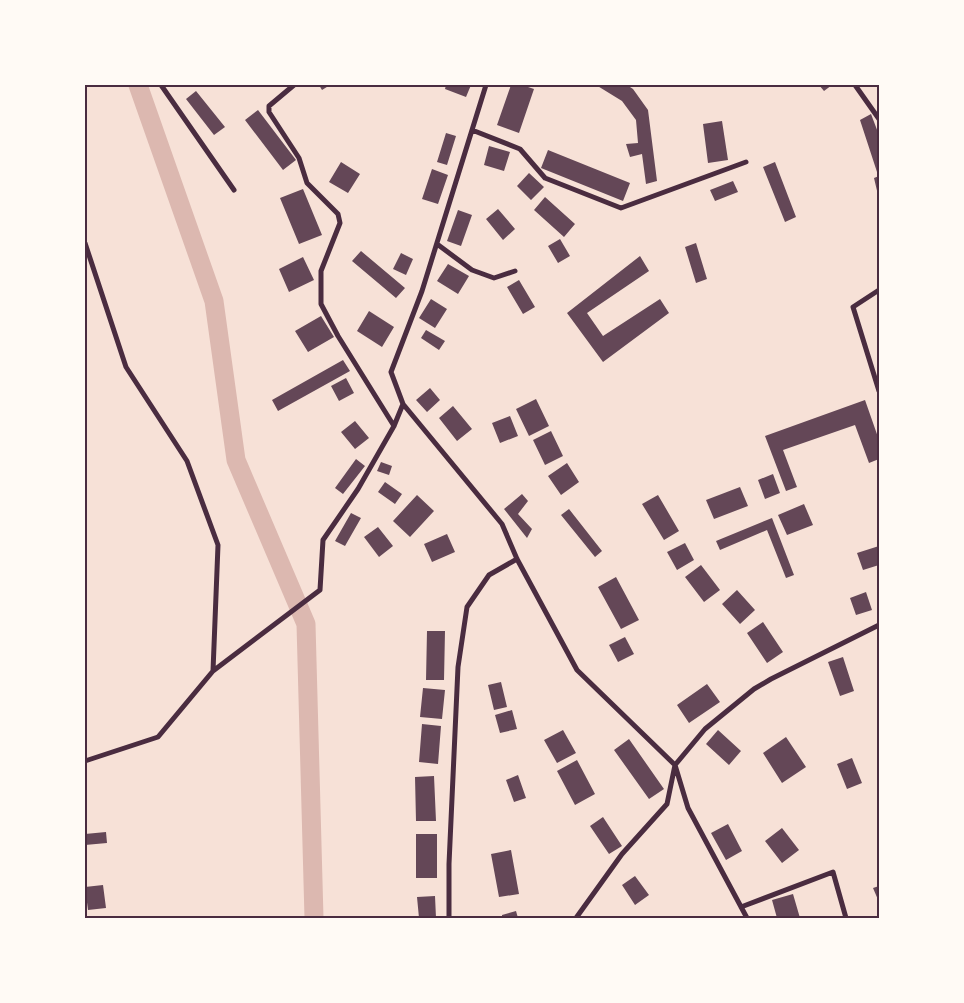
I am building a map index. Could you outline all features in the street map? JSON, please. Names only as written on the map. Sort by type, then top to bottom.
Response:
[{"type":"street","points":[[161,85],[234,190]]},
{"type":"street","points":[[294,85],[269,106],[270,112],[299,158],[307,183],[338,214],[340,223],[321,271],[321,304],[338,336],[394,426]]},
{"type":"street","points":[[486,85],[422,291],[391,372],[403,404],[502,524],[517,559],[577,670],[674,765],[688,808],[747,918]]},
{"type":"street","points":[[855,85],[879,119]]},
{"type":"street","points":[[472,130],[520,150],[545,178],[621,208],[746,162]]},
{"type":"street","points":[[85,243],[126,367],[186,461],[218,546],[214,671]]},
{"type":"street","points":[[437,244],[472,270],[494,278],[515,271]]},
{"type":"street","points":[[879,290],[853,307],[879,391]]},
{"type":"street","points":[[85,762],[158,737],[214,671],[320,590],[323,540],[358,488],[394,426],[403,404]]},
{"type":"street","points":[[449,918],[449,864],[458,667],[467,607],[490,575],[517,559]]},
{"type":"street","points":[[576,918],[622,854],[667,804],[674,765],[705,729],[754,689],[879,625]]},
{"type":"street","points":[[741,907],[833,872],[846,918]]},
{"type":"building","points":[[319,85],[330,85],[322,90]]},
{"type":"building","points":[[446,85],[471,85],[466,97],[445,89]]},
{"type":"building","points":[[511,85],[522,85],[534,89],[519,133],[497,125]]},
{"type":"building","points":[[596,85],[627,85],[633,89],[648,110],[657,181],[646,184],[642,154],[630,157],[626,144],[638,143],[636,120],[622,101]]},
{"type":"building","points":[[819,85],[832,85],[824,91]]},
{"type":"building","points":[[196,91],[225,127],[214,135],[186,99]]},
{"type":"building","points":[[258,110],[296,160],[283,170],[245,120]]},
{"type":"building","points":[[871,114],[879,135],[877,172],[860,120]]},
{"type":"building","points":[[722,121],[728,160],[708,163],[703,124]]},
{"type":"building","points":[[446,133],[456,136],[447,165],[437,162]]},
{"type":"building","points":[[489,146],[510,152],[504,171],[484,165]]},
{"type":"building","points":[[548,150],[630,183],[623,201],[541,168]]},
{"type":"building","points":[[341,162],[360,174],[348,193],[329,182]]},
{"type":"building","points":[[775,162],[796,217],[785,222],[763,167]]},
{"type":"building","points":[[432,169],[448,175],[438,204],[422,199]]},
{"type":"building","points":[[529,173],[544,187],[531,200],[517,186]]},
{"type":"building","points":[[879,176],[879,195],[878,195],[874,178]]},
{"type":"building","points":[[733,181],[738,192],[715,201],[710,190]]},
{"type":"building","points":[[303,189],[322,235],[299,244],[280,198]]},
{"type":"building","points":[[545,197],[575,224],[564,237],[534,210]]},
{"type":"building","points":[[498,209],[515,229],[503,240],[486,219]]},
{"type":"building","points":[[458,210],[472,215],[461,246],[447,241]]},
{"type":"building","points":[[560,239],[570,256],[558,263],[548,246]]},
{"type":"building","points":[[696,243],[707,279],[696,283],[685,247]]},
{"type":"building","points":[[361,251],[405,288],[396,298],[352,261]]},
{"type":"building","points":[[401,253],[413,259],[406,275],[393,269]]},
{"type":"building","points":[[640,256],[649,271],[587,313],[603,336],[660,299],[669,313],[603,362],[567,313]]},
{"type":"building","points":[[303,257],[314,280],[289,292],[279,269]]},
{"type":"building","points":[[448,264],[469,276],[458,294],[437,281]]},
{"type":"building","points":[[519,280],[535,307],[523,314],[507,287]]},
{"type":"building","points":[[431,299],[447,309],[435,328],[419,318]]},
{"type":"building","points":[[369,311],[394,327],[382,347],[357,331]]},
{"type":"building","points":[[321,316],[334,337],[308,352],[295,331]]},
{"type":"building","points":[[426,330],[445,341],[439,350],[421,338]]},
{"type":"building","points":[[343,360],[350,371],[278,411],[272,400]]},
{"type":"building","points":[[346,378],[354,393],[339,401],[331,386]]},
{"type":"building","points":[[430,388],[440,400],[427,412],[416,400]]},
{"type":"building","points":[[536,399],[549,426],[529,436],[516,409]]},
{"type":"building","points":[[865,400],[879,440],[879,459],[869,463],[855,425],[783,450],[797,487],[786,491],[765,436]]},
{"type":"building","points":[[453,406],[472,429],[457,441],[439,418]]},
{"type":"building","points":[[510,416],[518,436],[500,443],[492,423]]},
{"type":"building","points":[[355,421],[369,438],[355,449],[341,432]]},
{"type":"building","points":[[551,431],[563,456],[545,465],[533,440]]},
{"type":"building","points":[[356,459],[365,466],[343,494],[335,488]]},
{"type":"building","points":[[381,462],[392,466],[389,475],[377,471]]},
{"type":"building","points":[[567,463],[579,482],[561,495],[548,476]]},
{"type":"building","points":[[773,474],[780,493],[765,499],[758,480]]},
{"type":"building","points":[[385,482],[402,494],[395,504],[378,492]]},
{"type":"building","points":[[740,487],[748,506],[714,519],[706,500]]},
{"type":"building","points":[[522,494],[528,501],[518,514],[532,529],[527,538],[504,509]]},
{"type":"building","points":[[417,495],[434,511],[410,537],[393,521]]},
{"type":"building","points":[[658,495],[679,531],[664,540],[642,504]]},
{"type":"building","points":[[804,504],[813,525],[787,535],[778,515]]},
{"type":"building","points":[[569,509],[602,551],[595,557],[561,515]]},
{"type":"building","points":[[351,513],[361,518],[345,546],[335,541]]},
{"type":"building","points":[[772,518],[794,575],[786,578],[767,530],[720,550],[716,541]]},
{"type":"building","points":[[378,527],[393,546],[379,557],[364,537]]},
{"type":"building","points":[[447,534],[455,552],[432,562],[424,544]]},
{"type":"building","points":[[685,543],[694,560],[677,570],[667,552]]},
{"type":"building","points":[[879,546],[879,565],[863,570],[857,553]]},
{"type":"building","points":[[701,565],[720,590],[704,602],[685,577]]},
{"type":"building","points":[[616,577],[639,620],[621,629],[598,587]]},
{"type":"building","points":[[737,590],[755,610],[740,624],[722,604]]},
{"type":"building","points":[[866,592],[872,610],[856,615],[850,598]]},
{"type":"building","points":[[763,622],[783,652],[767,663],[747,633]]},
{"type":"building","points":[[427,631],[445,631],[444,680],[426,680]]},
{"type":"building","points":[[625,637],[634,654],[618,662],[609,645]]},
{"type":"building","points":[[843,657],[854,691],[840,696],[828,662]]},
{"type":"building","points":[[501,682],[507,707],[494,710],[488,685]]},
{"type":"building","points":[[707,684],[720,702],[689,723],[677,705]]},
{"type":"building","points":[[423,688],[445,690],[442,719],[420,717]]},
{"type":"building","points":[[512,710],[517,729],[500,733],[495,715]]},
{"type":"building","points":[[422,724],[441,726],[438,764],[419,762]]},
{"type":"building","points":[[563,730],[576,753],[557,763],[544,740]]},
{"type":"building","points":[[718,730],[741,751],[729,765],[706,744]]},
{"type":"building","points":[[786,737],[806,767],[782,783],[763,753]]},
{"type":"building","points":[[629,739],[664,789],[649,799],[614,750]]},
{"type":"building","points":[[852,758],[862,783],[847,789],[837,764]]},
{"type":"building","points":[[577,760],[595,794],[575,805],[557,771]]},
{"type":"building","points":[[518,775],[526,798],[514,802],[506,780]]},
{"type":"building","points":[[434,776],[436,821],[416,821],[415,777]]},
{"type":"building","points":[[603,817],[622,846],[609,854],[590,826]]},
{"type":"building","points":[[728,824],[742,851],[726,860],[711,833]]},
{"type":"building","points":[[782,828],[799,850],[782,863],[765,841]]},
{"type":"building","points":[[106,832],[107,843],[85,845],[85,834]]},
{"type":"building","points":[[416,834],[437,834],[437,878],[416,878]]},
{"type":"building","points":[[511,850],[519,894],[499,897],[491,854]]},
{"type":"building","points":[[635,876],[649,895],[635,905],[622,885]]},
{"type":"building","points":[[103,885],[106,908],[88,910],[85,887]]},
{"type":"building","points":[[879,886],[879,902],[873,888]]},
{"type":"building","points":[[793,894],[800,918],[777,918],[772,900]]},
{"type":"building","points":[[435,896],[436,918],[419,918],[417,897]]},
{"type":"building","points":[[516,911],[518,918],[502,918],[502,915]]},
{"type":"waterway","points":[[138,85],[214,301],[236,460],[306,624],[314,918]]}]
